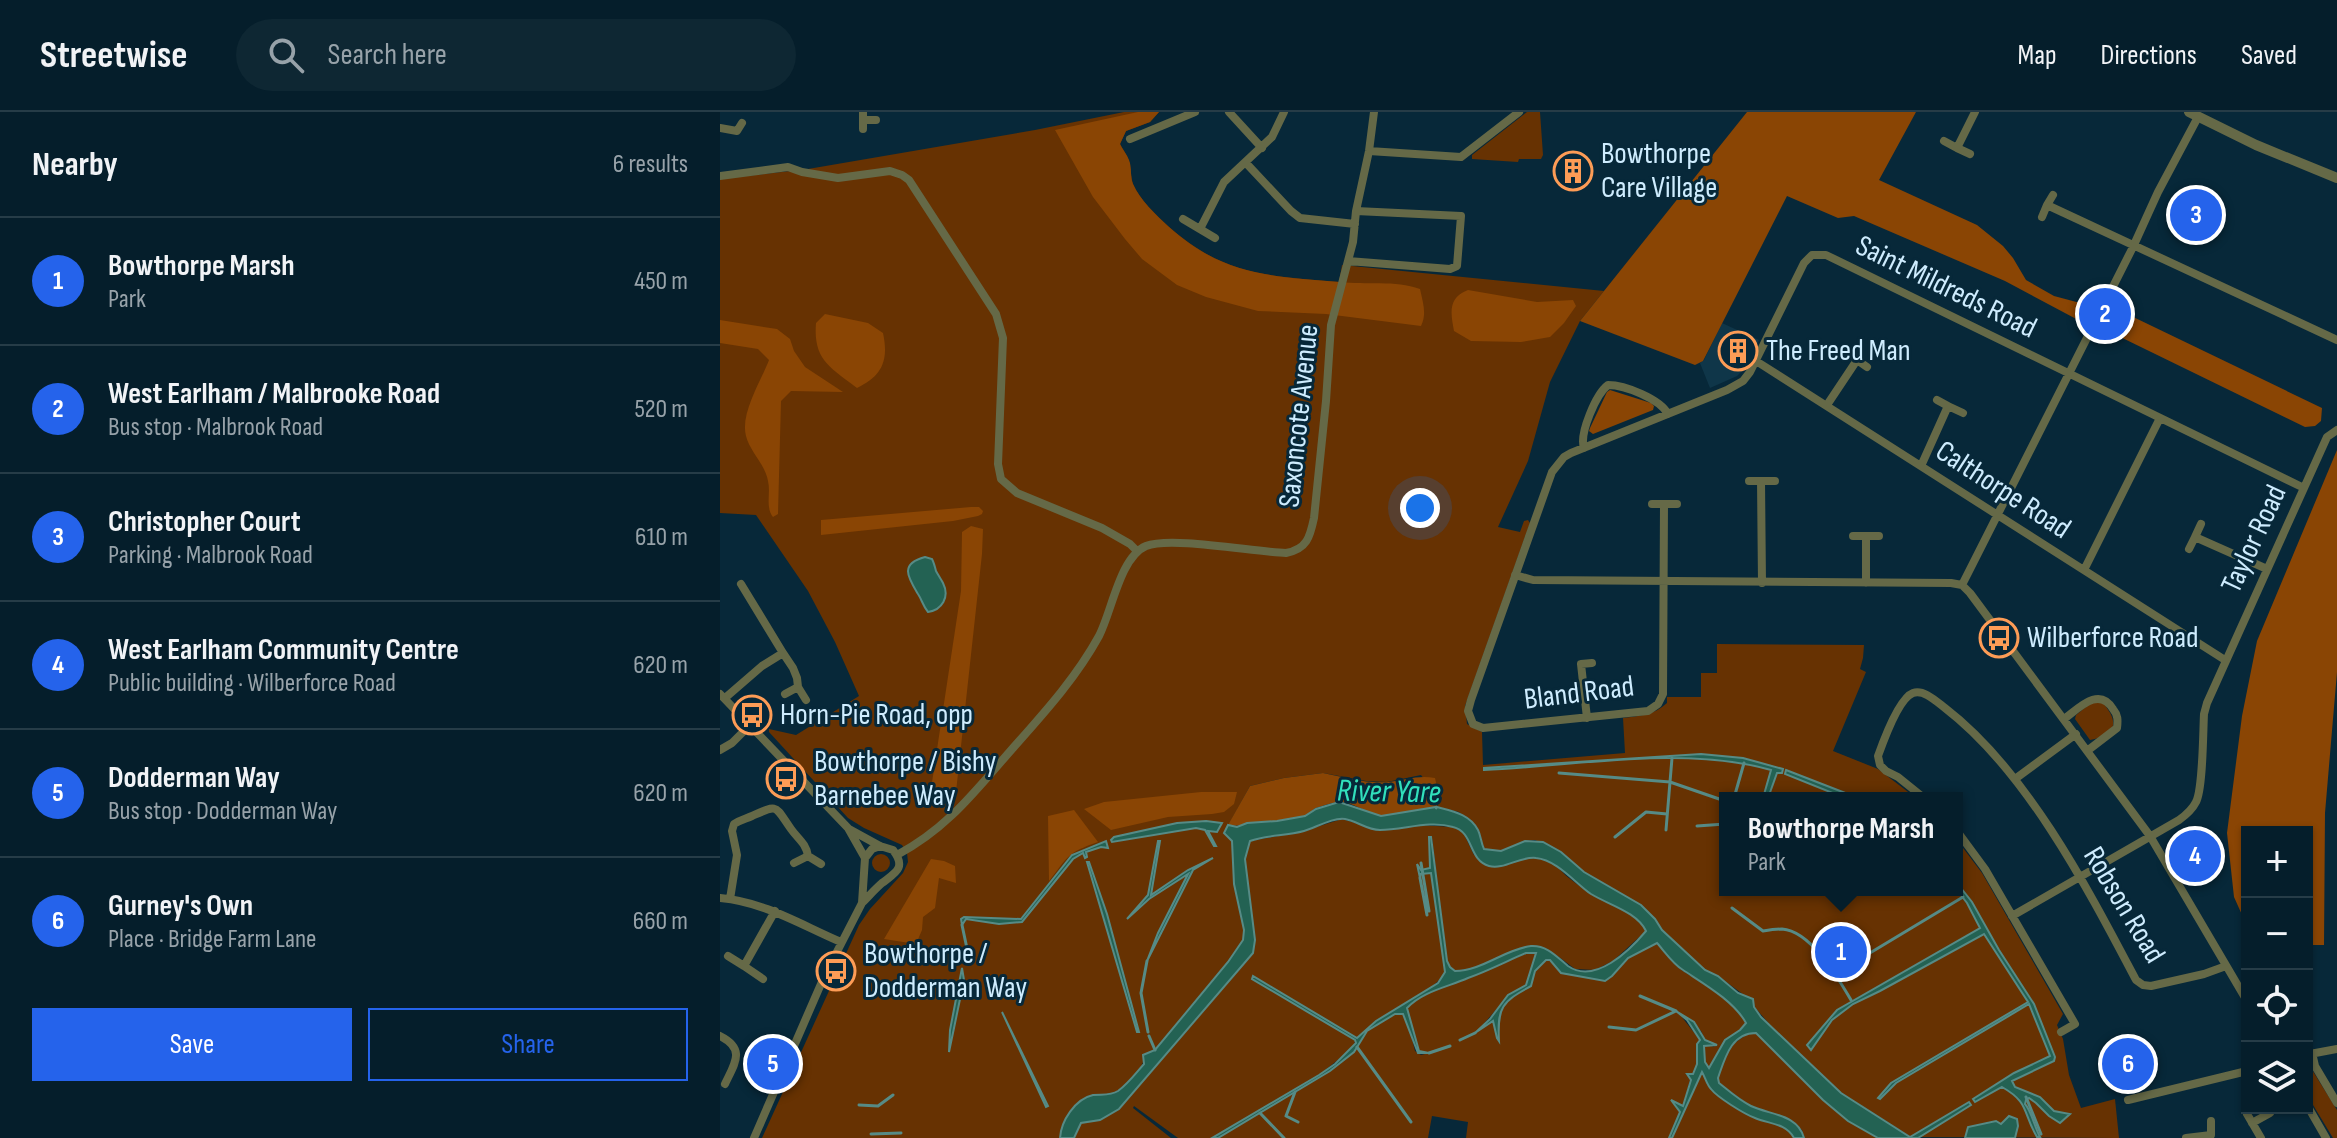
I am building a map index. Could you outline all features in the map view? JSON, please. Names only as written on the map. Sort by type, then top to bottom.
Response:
[{"type":"street","points":[[1130,139],[1195,112]]},
{"type":"street","points":[[1229,112],[1262,148]]},
{"type":"street","points":[[1200,229],[1224,182],[1262,148],[1278,128],[1284,112]]},
{"type":"street","name":"Saxoncote Avenue","points":[[1137,551],[1160,542],[1286,553],[1306,545],[1314,518],[1332,316],[1353,242],[1374,112]]},
{"type":"street","points":[[1369,151],[1461,157],[1519,112]]},
{"type":"street","points":[[1957,148],[1975,112]]},
{"type":"street","points":[[1962,585],[2133,247],[2194,114],[2256,145],[2337,178]]},
{"type":"street","points":[[863,121],[876,120]]},
{"type":"street","points":[[720,128],[737,131],[742,123]]},
{"type":"street","points":[[1944,141],[1970,154]]},
{"type":"street","points":[[1246,163],[1300,218],[1355,224]]},
{"type":"street","points":[[720,176],[788,167],[838,178],[890,171],[909,180],[1001,326],[998,464],[1001,479],[1017,493],[1118,536],[1137,551],[1124,570],[1100,633],[1084,662],[1059,696],[963,806],[922,842],[897,855]]},
{"type":"street","points":[[2042,217],[2053,195]]},
{"type":"street","points":[[2047,205],[2337,340]]},
{"type":"street","points":[[1348,261],[1450,269],[1457,266],[1461,216],[1356,211]]},
{"type":"street","points":[[1183,219],[1215,238]]},
{"type":"street","name":"Saint Mildreds Road","points":[[1478,727],[1469,718],[1468,711],[1552,472],[1564,457],[1743,381],[1804,263],[1812,255],[1826,255],[2304,488]]},
{"type":"street","points":[[1845,352],[1867,367]]},
{"type":"street","points":[[1827,405],[1857,360]]},
{"type":"street","name":"Calthorpe Road","points":[[1756,361],[2225,660]]},
{"type":"street","points":[[1584,448],[1583,433],[1601,392],[1608,385],[1654,400],[1668,414]]},
{"type":"street","points":[[1937,400],[1963,413]]},
{"type":"street","points":[[1921,466],[1948,406]]},
{"type":"street","points":[[2084,570],[2160,418]]},
{"type":"street","name":"Taylor Road","points":[[2012,916],[2179,820],[2196,803],[2204,714],[2225,660],[2327,437],[2337,430]]},
{"type":"street","points":[[1749,481],[1775,481]]},
{"type":"street","points":[[1761,481],[1762,583]]},
{"type":"street","points":[[1652,504],[1677,504]]},
{"type":"street","points":[[1664,504],[1664,582]]},
{"type":"street","points":[[2189,549],[2201,524]]},
{"type":"street","points":[[1853,536],[1879,536]]},
{"type":"street","points":[[1866,536],[1866,583]]},
{"type":"street","points":[[2195,537],[2267,569]]},
{"type":"street","points":[[1515,575],[1533,580],[1962,585],[2150,836],[2241,991]]},
{"type":"street","name":"Bland Road","points":[[1478,727],[1648,711],[1658,704],[1663,694],[1664,582]]},
{"type":"street","points":[[741,584],[793,668],[798,687],[806,700]]},
{"type":"street","points":[[783,653],[723,696],[848,828],[867,872],[873,878],[886,880]]},
{"type":"street","points":[[1587,718],[1576,664],[1592,663]]},
{"type":"street","points":[[785,694],[798,687]]},
{"type":"street","name":"Robson Road","points":[[1917,792],[1886,771],[1880,765],[1878,756],[1901,704],[1913,693],[1920,692],[1951,713],[2015,779],[2080,877],[2136,980],[2151,986],[2226,966]]},
{"type":"street","points":[[2064,719],[2097,697],[2106,699],[2111,705],[2116,713],[2117,728],[2087,751]]},
{"type":"street","points":[[720,750],[750,725]]},
{"type":"street","points":[[2015,779],[2076,734]]},
{"type":"street","points":[[730,899],[737,855],[732,831],[734,824],[766,807],[774,807],[803,842],[808,856],[821,864]]},
{"type":"street","points":[[848,828],[880,846]]},
{"type":"street","points":[[1963,839],[1985,869],[2075,1024],[2061,1032]]},
{"type":"street","points":[[754,1138],[841,942],[862,903],[897,871],[897,855],[887,846],[872,849],[865,862],[862,903]]},
{"type":"street","points":[[794,863],[808,856]]},
{"type":"street","points":[[720,898],[775,911],[841,942]]},
{"type":"street","points":[[744,966],[775,911]]},
{"type":"street","points":[[728,956],[763,979]]},
{"type":"street","points":[[720,1036],[736,1047],[737,1056],[725,1084]]},
{"type":"street","points":[[2313,1053],[2337,1049]]},
{"type":"street","points":[[2313,1062],[2337,1103]]},
{"type":"street","points":[[2128,1100],[2241,1072]]},
{"type":"street","points":[[2247,1114],[2261,1138]]},
{"type":"street","points":[[2252,1123],[2268,1114]]},
{"type":"street","points":[[2312,1114],[2326,1138]]},
{"type":"street","points":[[2186,1138],[2211,1137],[2211,1121]]},
{"type":"shaded area","points":[[1124,112],[1159,112],[1150,122],[1126,131],[1120,144],[1129,160],[1133,184],[1158,217],[1189,243],[1208,255],[1248,270],[1339,282],[1342,265],[1604,291],[1580,321],[1550,382],[1528,461],[1498,527],[1520,532],[1524,521],[1530,523],[1465,706],[1467,724],[1482,732],[1483,765],[1625,753],[1623,718],[1657,710],[1667,703],[1667,697],[1701,697],[1701,673],[1717,673],[1717,644],[1864,645],[1860,669],[1866,672],[1833,751],[1878,769],[1908,792],[1719,792],[1719,896],[1963,896],[1963,848],[1982,873],[2063,1014],[2057,1025],[2081,1108],[2115,1099],[2119,1138],[1911,1137],[1841,1093],[1778,1034],[1744,995],[1705,970],[1662,930],[1641,905],[1584,872],[1561,852],[1535,840],[1501,851],[1484,849],[1479,831],[1459,812],[1437,807],[1439,800],[1421,775],[1387,782],[1323,773],[1250,786],[1224,833],[1232,841],[1234,884],[1244,930],[1243,940],[1155,1050],[1145,1054],[1142,1065],[1130,1082],[1115,1093],[1096,1095],[1086,1102],[1069,1121],[1060,1138],[762,1138],[859,925],[903,873],[908,862],[902,845],[848,818],[769,732],[769,729],[796,735],[859,696],[808,591],[756,515],[720,513],[720,179],[808,169]]},
{"type":"shaded area","points":[[1138,112],[1159,112],[1150,122],[1126,131],[1120,144],[1130,163],[1133,184],[1154,212],[1189,243],[1209,255],[1249,271],[1291,278],[1420,289],[1424,313],[1421,326],[1326,314],[1258,311],[1206,297],[1177,285],[1142,259],[1093,197],[1055,130]]},
{"type":"shaded area","points":[[1527,112],[1540,112],[1541,159],[1519,159],[1518,162],[1472,159],[1472,155]]},
{"type":"shaded area","points":[[1747,112],[1916,112],[1879,180],[1977,225],[2003,246],[2026,280],[2054,296],[2084,304],[2080,321],[2005,281],[1854,216],[1838,218],[1787,196],[1703,361],[1695,365],[1580,321]]},
{"type":"shaded area","points":[[1468,290],[1537,302],[1573,300],[1576,306],[1550,337],[1521,342],[1471,341],[1454,331],[1452,313],[1457,297]]},
{"type":"shaded area","points":[[2117,312],[2127,314],[2322,408],[2321,421],[2315,426],[2305,427],[2108,331],[2111,315]]},
{"type":"shaded area","points":[[825,314],[868,323],[883,333],[885,352],[882,366],[878,373],[857,388],[825,362],[817,346],[816,323]]},
{"type":"shaded area","points":[[720,320],[777,329],[790,339],[805,367],[843,392],[791,391],[781,401],[778,514],[773,517],[769,509],[766,475],[748,442],[745,427],[749,408],[769,360],[758,349],[720,343]]},
{"type":"shaded area","points":[[1722,323],[1759,340],[1745,368],[1737,376],[1710,388],[1700,363]]},
{"type":"shaded area","points":[[1610,390],[1651,403],[1653,410],[1593,434],[1590,428]]},
{"type":"shaded area","points":[[2337,450],[2337,672],[2325,813],[2324,945],[2313,945],[2313,826],[2241,826],[2241,913],[2234,897],[2227,833],[2242,716],[2257,641]]},
{"type":"shaded area","points":[[979,507],[982,514],[953,521],[821,535],[821,520]]},
{"type":"shaded area","points":[[971,526],[983,529],[982,554],[956,792],[949,798],[935,799],[931,789],[961,591],[962,532]]},
{"type":"shaded area","points":[[925,557],[932,559],[946,593],[941,606],[928,612],[908,572],[912,563]]},
{"type":"shaded area","points":[[2092,702],[2102,702],[2111,715],[2113,726],[2106,734],[2090,740],[2075,719]]},
{"type":"shaded area","points":[[1701,754],[1743,758],[1783,769],[1782,773],[1777,773],[1770,792],[1765,792],[1771,770],[1702,759],[1629,759],[1484,768]]},
{"type":"shaded area","points":[[1786,770],[1842,792],[1830,792],[1785,774]]},
{"type":"shaded area","points":[[1323,773],[1372,782],[1435,778],[1437,809],[1381,816],[1337,802],[1291,819],[1228,825],[1250,786]]},
{"type":"shaded area","points":[[1201,792],[1237,792],[1234,804],[1224,812],[1168,817],[1111,830],[1084,809],[1104,802]]},
{"type":"shaded area","points":[[1339,802],[1381,816],[1437,807],[1470,820],[1478,830],[1484,849],[1501,851],[1525,841],[1543,842],[1561,852],[1584,872],[1641,905],[1662,930],[1705,970],[1718,976],[1738,993],[1753,999],[1761,1017],[1841,1093],[1910,1137],[1969,1102],[1971,1105],[1918,1138],[1878,1138],[1848,1121],[1823,1100],[1756,1033],[1740,1037],[1730,1048],[1718,1078],[1719,1083],[1751,1106],[1790,1120],[1801,1130],[1804,1138],[1794,1138],[1782,1127],[1755,1118],[1731,1105],[1711,1089],[1702,1072],[1672,1138],[1669,1138],[1680,1112],[1671,1100],[1683,1106],[1691,1080],[1687,1074],[1693,1074],[1697,1064],[1697,1044],[1700,1040],[1687,1020],[1676,1011],[1694,1022],[1705,1040],[1717,1045],[1704,1046],[1705,1062],[1709,1068],[1725,1040],[1746,1023],[1726,1000],[1679,967],[1657,943],[1628,958],[1605,981],[1561,973],[1550,960],[1546,960],[1535,971],[1531,986],[1503,1007],[1499,1020],[1499,1041],[1493,1021],[1475,1033],[1508,995],[1526,985],[1536,953],[1526,953],[1428,993],[1407,1008],[1419,1051],[1429,1053],[1418,1053],[1403,1014],[1395,1014],[1367,1031],[1354,1052],[1330,1071],[1218,1138],[1212,1138],[1319,1075],[1356,1043],[1252,979],[1253,976],[1357,1038],[1376,1021],[1438,983],[1445,972],[1431,873],[1421,874],[1420,878],[1417,864],[1421,870],[1430,868],[1429,837],[1447,961],[1455,971],[1475,968],[1512,951],[1537,946],[1578,971],[1589,971],[1611,963],[1646,931],[1629,914],[1591,894],[1558,867],[1544,860],[1530,858],[1489,866],[1477,858],[1465,834],[1453,827],[1426,825],[1380,830],[1340,819],[1304,831],[1250,841],[1245,859],[1255,940],[1253,953],[1119,1109],[1100,1120],[1081,1123],[1074,1138],[1060,1138],[1066,1118],[1080,1101],[1093,1095],[1115,1093],[1129,1082],[1144,1064],[1143,1055],[1155,1050],[1243,940],[1244,930],[1234,884],[1232,841],[1224,833],[1228,825],[1237,827],[1305,816]]},
{"type":"shaded area","points":[[1074,810],[1098,842],[1069,857],[1049,881],[1048,816]]},
{"type":"shaded area","points":[[1342,819],[1379,830],[1419,825],[1453,827],[1463,832],[1474,855],[1513,860],[1544,859],[1588,892],[1630,915],[1646,931],[1613,961],[1595,970],[1575,969],[1559,957],[1534,946],[1473,968],[1455,971],[1447,961],[1432,838],[1429,837],[1431,868],[1420,870],[1421,874],[1431,873],[1445,972],[1431,988],[1357,1038],[1253,979],[1355,1040],[1354,1047],[1319,1075],[1212,1138],[1178,1138],[1134,1106],[1171,1138],[1074,1138],[1081,1123],[1100,1120],[1119,1109],[1253,953],[1255,940],[1245,858],[1250,841],[1300,832]]},
{"type":"shaded area","points":[[1177,823],[1222,823],[1217,832],[1208,831],[1216,846],[1205,830],[1196,828],[1111,840]]},
{"type":"shaded area","points":[[1106,841],[1108,848],[1101,847],[1086,852],[1085,858],[1083,853],[1073,859],[1022,922],[999,924],[966,919],[962,925],[961,919],[964,917],[1021,919],[1072,855]]},
{"type":"shaded area","points":[[1158,841],[1151,895],[1188,870],[1213,858],[1193,870],[1147,961],[1188,874],[1149,899],[1127,919],[1148,895]]},
{"type":"shaded area","points":[[877,854],[885,854],[890,863],[888,870],[877,872],[872,867],[872,859]]},
{"type":"shaded area","points":[[931,859],[955,866],[956,883],[939,878],[935,908],[923,917],[916,944],[884,939]]},
{"type":"shaded area","points":[[1087,862],[1107,914],[1139,1032],[1137,1032]]},
{"type":"shaded area","points":[[1963,891],[2034,1004],[2055,1057],[2054,1061],[2012,1081],[2015,1087],[2040,1097],[2054,1111],[2070,1114],[2060,1123],[2029,1098],[2026,1100],[2040,1137],[2037,1137],[2021,1103],[2002,1087],[1975,1102],[1973,1099],[2014,1073],[2050,1056],[2029,1004],[1896,1083],[1878,1098],[1891,1083],[2028,1002],[1984,934],[1853,1004],[1832,1020],[1811,1050],[1807,1045],[1837,1010],[1980,928],[1962,896]]},
{"type":"shaded area","points":[[1657,943],[1679,968],[1726,1000],[1746,1023],[1725,1040],[1709,1068],[1705,1062],[1704,1046],[1715,1047],[1681,1016],[1700,1040],[1697,1044],[1698,1064],[1683,1106],[1673,1100],[1680,1112],[1669,1138],[1466,1138],[1468,1122],[1432,1116],[1428,1138],[1218,1138],[1330,1071],[1354,1052],[1367,1031],[1395,1014],[1403,1014],[1415,1051],[1425,1054],[1419,1051],[1407,1008],[1428,993],[1533,951],[1536,953],[1526,985],[1509,995],[1480,1028],[1493,1021],[1498,1041],[1498,1020],[1502,1009],[1531,986],[1535,971],[1547,960],[1562,973],[1605,981],[1628,958]]},
{"type":"shaded area","points":[[962,968],[964,980],[949,1052],[950,1030]]},
{"type":"shaded area","points":[[1002,1012],[1048,1106],[1046,1107]]},
{"type":"shaded area","points":[[1750,1032],[1756,1032],[1828,1103],[1878,1138],[1804,1138],[1802,1130],[1778,1115],[1749,1105],[1719,1083],[1729,1047]]},
{"type":"shaded area","points":[[2313,1071],[2337,1110],[2337,1138],[2333,1138],[2313,1105]]},
{"type":"shaded area","points":[[1702,1072],[1710,1087],[1725,1101],[1750,1116],[1782,1127],[1794,1138],[1672,1138]]},
{"type":"shaded area","points":[[2009,1116],[2017,1119],[2015,1138],[1965,1138],[1968,1127],[1996,1121],[2001,1124]]},
{"type":"waterway","points":[[1666,830],[1672,758]]},
{"type":"waterway","points":[[1736,792],[1744,763]]},
{"type":"waterway","points":[[1559,773],[1670,782],[1719,799]]},
{"type":"waterway","points":[[1615,837],[1646,812],[1667,814]]},
{"type":"waterway","points":[[1697,826],[1719,824]]},
{"type":"waterway","points":[[1421,863],[1429,911]]},
{"type":"waterway","points":[[1420,878],[1427,915]]},
{"type":"waterway","points":[[1835,974],[1963,897]]},
{"type":"waterway","points":[[1732,908],[1763,931],[1782,929],[1803,938],[1822,957],[1851,1000]]},
{"type":"waterway","points":[[962,925],[969,958]]},
{"type":"waterway","points":[[1147,961],[1141,993],[1148,1032]]},
{"type":"waterway","points":[[1640,996],[1676,1011]]},
{"type":"waterway","points":[[1609,1027],[1636,1030],[1676,1011]]},
{"type":"waterway","points":[[1460,1040],[1475,1033]]},
{"type":"waterway","points":[[1149,1036],[1155,1050]]},
{"type":"waterway","points":[[1429,1053],[1450,1046]]},
{"type":"waterway","points":[[1357,1047],[1411,1122]]},
{"type":"waterway","points":[[1295,1092],[1286,1116],[1298,1122]]},
{"type":"waterway","points":[[859,1105],[878,1106],[893,1095]]},
{"type":"waterway","points":[[2026,1097],[2041,1134]]},
{"type":"waterway","points":[[1260,1113],[1284,1138]]},
{"type":"waterway","points":[[871,1134],[901,1133]]},
{"type":"place","name":"Bowthorpe Care Village","points":[[1573,171]]},
{"type":"place","name":"Christopher Court","points":[[2196,215]]},
{"type":"place","name":"West Earlham / Malbrooke Road","points":[[2105,314]]},
{"type":"place","name":"The Freed Man","points":[[1738,351]]},
{"type":"place","name":"Wilberforce Road","points":[[1999,638]]},
{"type":"place","name":"Horn-Pie Road, opp","points":[[752,715]]},
{"type":"place","name":"Bowthorpe / Bishy Barnebee Way","points":[[786,779]]},
{"type":"place","name":"West Earlham Community Centre","points":[[2195,856]]},
{"type":"place","name":"Bowthorpe Marsh","points":[[1841,952]]},
{"type":"place","name":"Bowthorpe / Dodderman Way","points":[[836,971]]},
{"type":"place","name":"Dodderman Way","points":[[773,1064]]},
{"type":"place","name":"Gurney's Own","points":[[2128,1064]]},
{"type":"water label","name":"River Yare","points":[[1389,792]]}]
